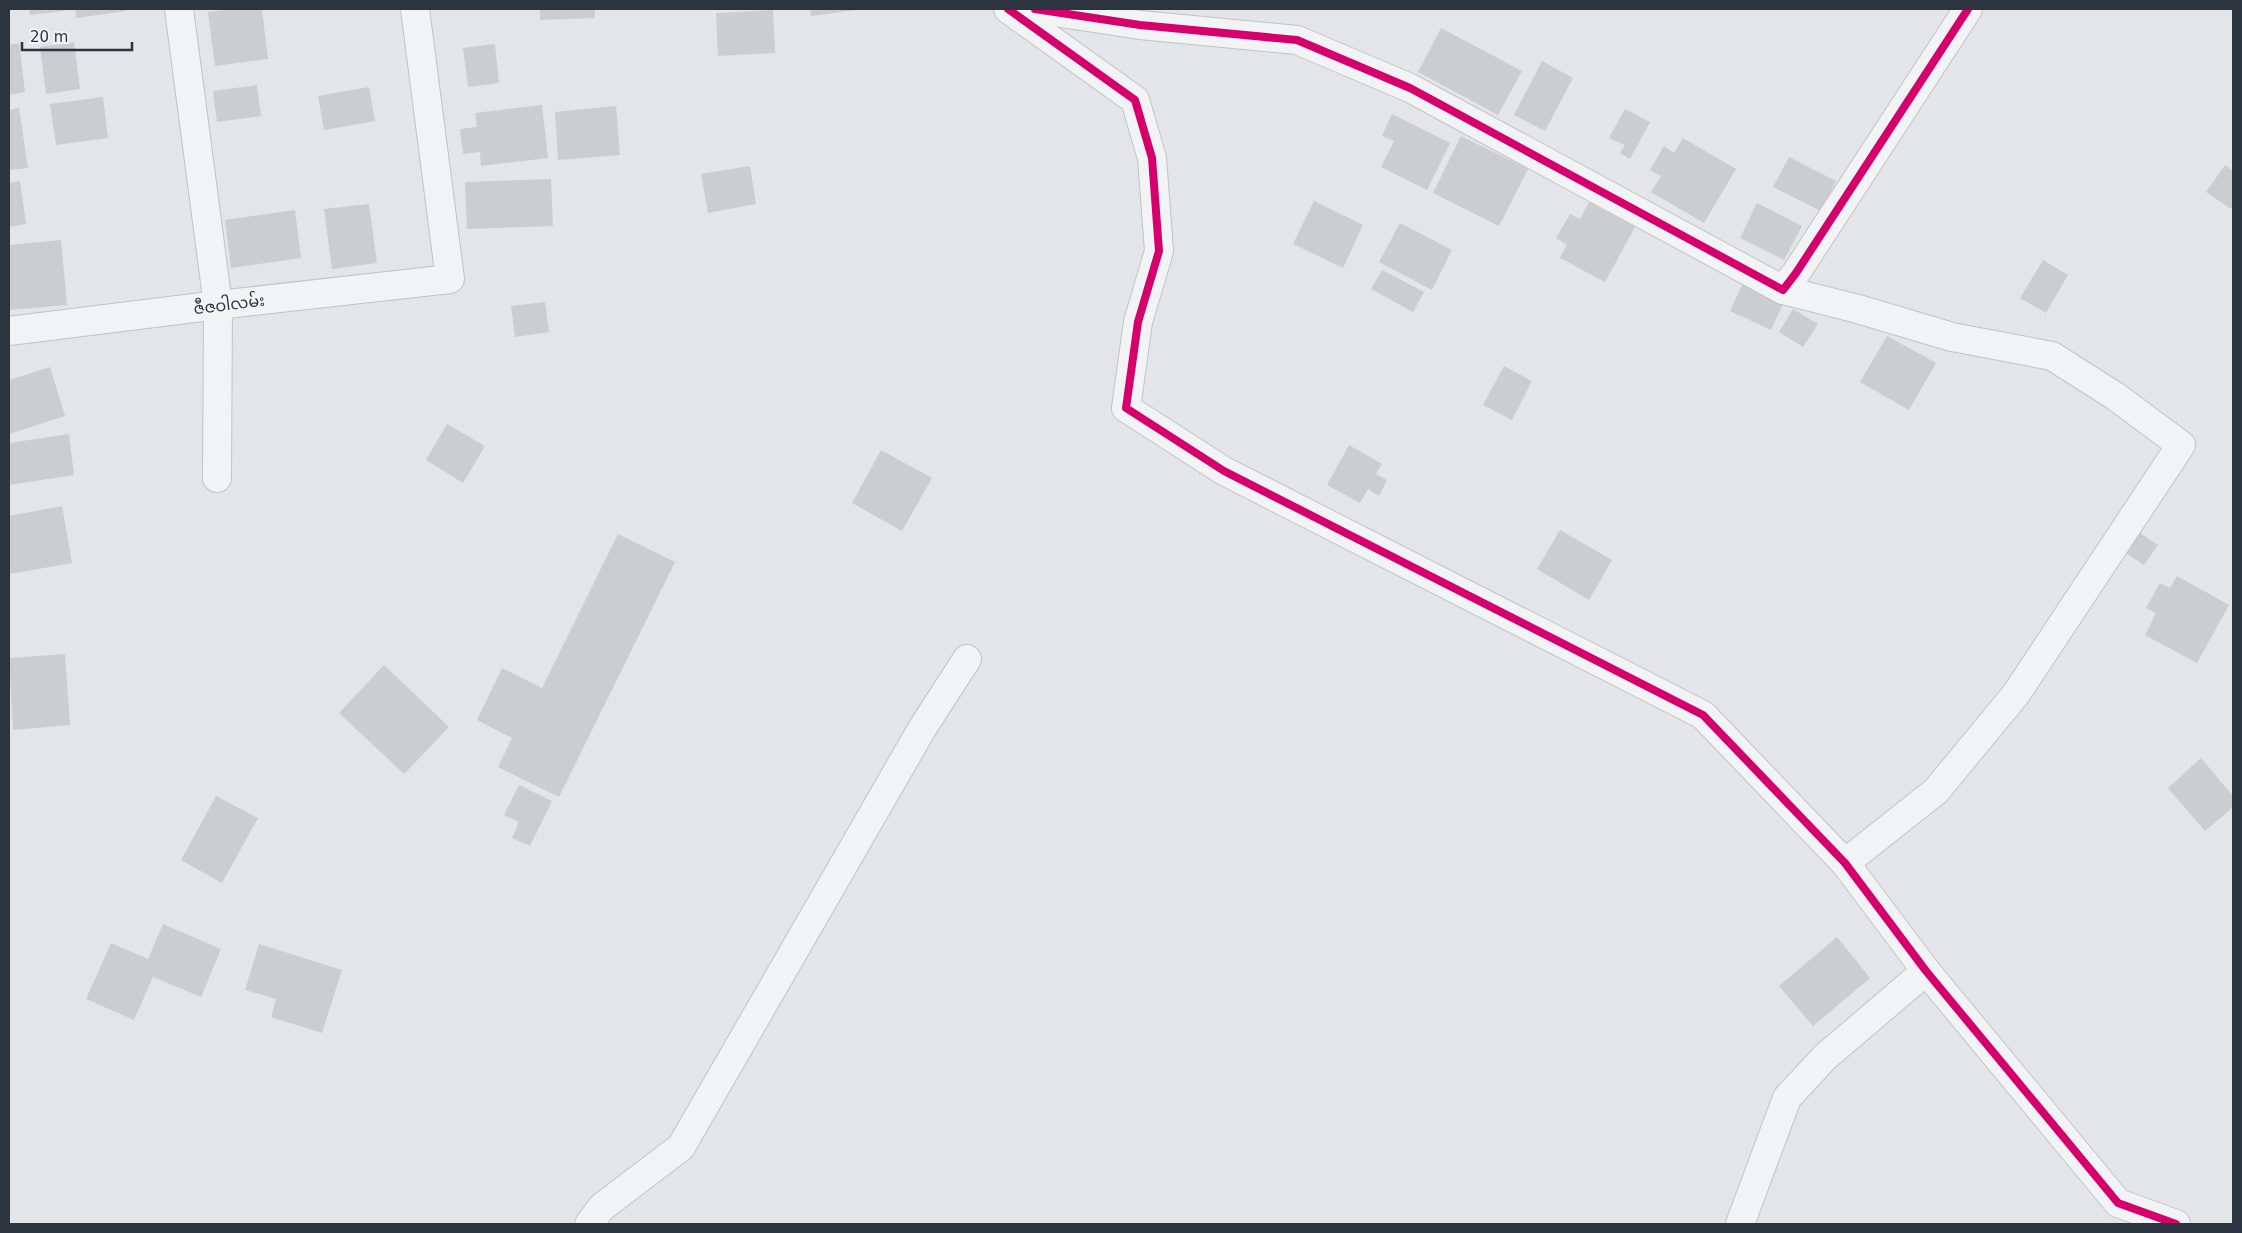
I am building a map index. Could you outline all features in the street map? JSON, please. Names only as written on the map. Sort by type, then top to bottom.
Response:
[{"type":"street","points":[[179,9],[218,304],[217,478]]},
{"type":"street","name":"ဇီဇဝါလမ်း","points":[[9,331],[218,304],[450,279],[415,9]]},
{"type":"street","points":[[1008,9],[1135,100],[1152,158],[1159,251],[1138,322],[1126,408],[1224,471],[1703,715],[1845,863],[1926,971],[2118,1203],[2176,1224]]},
{"type":"street","points":[[1035,9],[1140,25],[1297,40],[1410,88],[1783,290],[1858,309],[1952,337],[2052,356],[2115,396],[2181,445],[2016,694],[1936,791],[1845,863]]},
{"type":"street","points":[[1783,290],[1802,265],[1968,9]]},
{"type":"street","points":[[588,1224],[602,1207],[681,1147],[923,727],[967,659]]},
{"type":"street","points":[[1740,1224],[1786,1098],[1824,1058],[1926,971]]},
{"type":"building","points":[[29,9],[65,9],[65,11],[30,15]]},
{"type":"building","points":[[75,9],[126,9],[126,11],[76,18]]},
{"type":"building","points":[[233,9],[262,9],[268,59],[215,66],[208,12]]},
{"type":"building","points":[[540,9],[595,9],[595,18],[540,20]]},
{"type":"building","points":[[810,9],[856,9],[856,10],[811,16]]},
{"type":"building","points":[[773,10],[775,53],[718,56],[716,13]]},
{"type":"building","points":[[1441,28],[1522,71],[1498,115],[1418,72]]},
{"type":"building","points":[[74,42],[80,89],[46,94],[40,47]]},
{"type":"building","points":[[19,43],[25,92],[9,95],[9,45]]},
{"type":"building","points":[[495,44],[499,83],[468,87],[463,48]]},
{"type":"building","points":[[1542,61],[1573,78],[1545,131],[1514,115]]},
{"type":"building","points":[[257,85],[261,116],[217,122],[213,91]]},
{"type":"building","points":[[369,87],[375,121],[324,130],[318,96]]},
{"type":"building","points":[[103,97],[108,138],[56,145],[50,104]]},
{"type":"building","points":[[542,105],[548,158],[481,166],[480,152],[463,154],[460,129],[477,127],[475,113]]},
{"type":"building","points":[[616,106],[620,155],[558,160],[555,112]]},
{"type":"building","points":[[19,108],[28,168],[9,170],[9,110]]},
{"type":"building","points":[[1625,109],[1650,122],[1630,159],[1620,153],[1625,145],[1609,138]]},
{"type":"building","points":[[1392,114],[1450,143],[1427,190],[1381,167],[1394,141],[1382,136]]},
{"type":"building","points":[[1461,136],[1528,169],[1499,226],[1433,193]]},
{"type":"building","points":[[1683,138],[1736,169],[1704,223],[1651,192],[1661,176],[1650,170],[1664,146],[1674,153]]},
{"type":"building","points":[[1789,157],[1836,181],[1821,211],[1773,187]]},
{"type":"building","points":[[2225,165],[2233,171],[2233,205],[2231,209],[2206,192]]},
{"type":"building","points":[[750,166],[756,204],[708,213],[701,174]]},
{"type":"building","points":[[551,179],[553,226],[467,229],[465,182]]},
{"type":"building","points":[[20,181],[26,224],[9,227],[9,183]]},
{"type":"building","points":[[1314,201],[1363,225],[1343,268],[1293,244]]},
{"type":"building","points":[[1589,202],[1635,227],[1605,282],[1560,258],[1567,245],[1556,238],[1570,214],[1580,219]]},
{"type":"building","points":[[1757,203],[1802,226],[1784,260],[1740,238]]},
{"type":"building","points":[[369,204],[377,263],[332,269],[324,209]]},
{"type":"building","points":[[295,210],[301,258],[231,268],[225,220]]},
{"type":"building","points":[[1400,223],[1452,250],[1432,290],[1379,262]]},
{"type":"building","points":[[61,240],[67,305],[9,310],[9,245]]},
{"type":"building","points":[[2043,260],[2068,275],[2046,313],[2020,298]]},
{"type":"building","points":[[1382,270],[1424,292],[1413,312],[1371,289]]},
{"type":"building","points":[[1743,283],[1784,302],[1771,330],[1730,311]]},
{"type":"building","points":[[545,302],[549,332],[515,337],[511,306]]},
{"type":"building","points":[[1793,309],[1818,324],[1803,347],[1779,332]]},
{"type":"building","points":[[1887,336],[1936,363],[1909,410],[1860,382]]},
{"type":"building","points":[[1504,366],[1532,381],[1512,420],[1483,405]]},
{"type":"building","points":[[50,367],[65,416],[9,434],[9,380]]},
{"type":"building","points":[[447,424],[485,446],[463,483],[426,460]]},
{"type":"building","points":[[69,434],[74,475],[9,485],[9,443]]},
{"type":"building","points":[[1349,445],[1382,464],[1376,474],[1387,480],[1379,496],[1368,489],[1360,503],[1327,485]]},
{"type":"building","points":[[881,450],[932,478],[902,531],[852,503]]},
{"type":"building","points":[[62,506],[72,563],[10,574],[9,516]]},
{"type":"building","points":[[2134,529],[2158,545],[2144,565],[2121,550]]},
{"type":"building","points":[[1560,530],[1612,560],[1589,600],[1537,569]]},
{"type":"building","points":[[618,534],[675,562],[559,797],[498,767],[512,738],[477,720],[502,668],[542,688]]},
{"type":"building","points":[[2177,576],[2229,605],[2197,663],[2145,635],[2156,613],[2146,608],[2160,583],[2170,588]]},
{"type":"building","points":[[65,654],[70,725],[13,730],[9,658]]},
{"type":"building","points":[[384,665],[449,727],[404,774],[339,713]]},
{"type":"building","points":[[2201,758],[2233,796],[2233,807],[2205,831],[2168,788]]},
{"type":"building","points":[[519,785],[552,801],[530,846],[512,838],[519,822],[504,815]]},
{"type":"building","points":[[216,796],[258,818],[222,883],[181,860]]},
{"type":"building","points":[[163,924],[221,949],[201,997],[153,977],[134,1020],[86,999],[111,943],[148,959]]},
{"type":"building","points":[[1837,937],[1870,978],[1813,1026],[1779,986]]},
{"type":"building","points":[[259,944],[342,970],[322,1033],[271,1017],[276,999],[245,990]]},
{"type":"cycle path","points":[[1008,9],[1135,100],[1152,158],[1159,251],[1138,322],[1126,408],[1224,471],[1703,715],[1845,863],[1926,971],[2118,1203],[2176,1224]]},
{"type":"cycle path","points":[[1035,9],[1140,25],[1297,40],[1410,88],[1783,290],[1796,273],[1968,9]]}]
